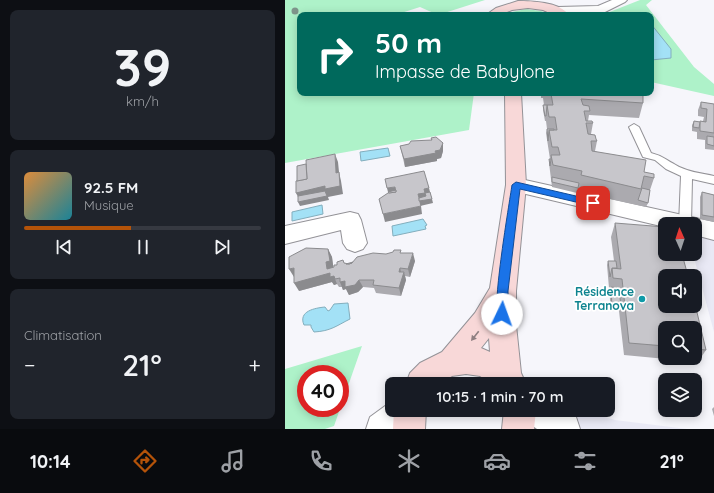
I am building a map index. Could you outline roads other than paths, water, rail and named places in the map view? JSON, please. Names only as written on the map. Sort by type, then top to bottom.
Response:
[{"type":"street","points":[[497,12],[513,0]]},
{"type":"street","points":[[594,12],[621,0]]},
{"type":"street","points":[[503,8],[536,3],[558,12]]},
{"type":"street","points":[[508,377],[501,325],[503,291],[516,185],[513,96]]},
{"type":"street","points":[[516,185],[658,218]]},
{"type":"street","points":[[285,235],[350,220],[355,242]]},
{"type":"street","points":[[702,228],[714,231]]},
{"type":"street","points":[[452,362],[485,322],[503,291]]},
{"type":"street","points":[[426,377],[438,368],[452,362],[467,360],[482,362],[496,368],[505,377]]},
{"type":"street","points":[[382,429],[397,417]]},
{"type":"street","points":[[409,429],[410,417]]},
{"type":"street","points":[[518,429],[519,417]]},
{"type":"street","points":[[547,417],[564,429]]},
{"type":"lane","points":[[634,127],[647,155],[659,158],[670,167],[687,174],[714,180]]},
{"type":"lane","points":[[685,217],[687,174]]},
{"type":"water","points":[[654,28],[671,49],[671,58],[654,60]]},
{"type":"water","points":[[388,148],[390,156],[361,161],[360,152]]},
{"type":"water","points":[[322,205],[323,214],[292,221],[292,212]]},
{"type":"water","points":[[423,219],[427,225],[425,226],[426,229],[393,236],[392,226]]},
{"type":"water","points":[[348,303],[350,319],[337,326],[325,331],[314,332],[311,325],[304,325],[303,316],[312,309],[325,307],[328,311],[334,304]]},
{"type":"place","name":"Résidence Terranova","points":[[642,299]]}]
